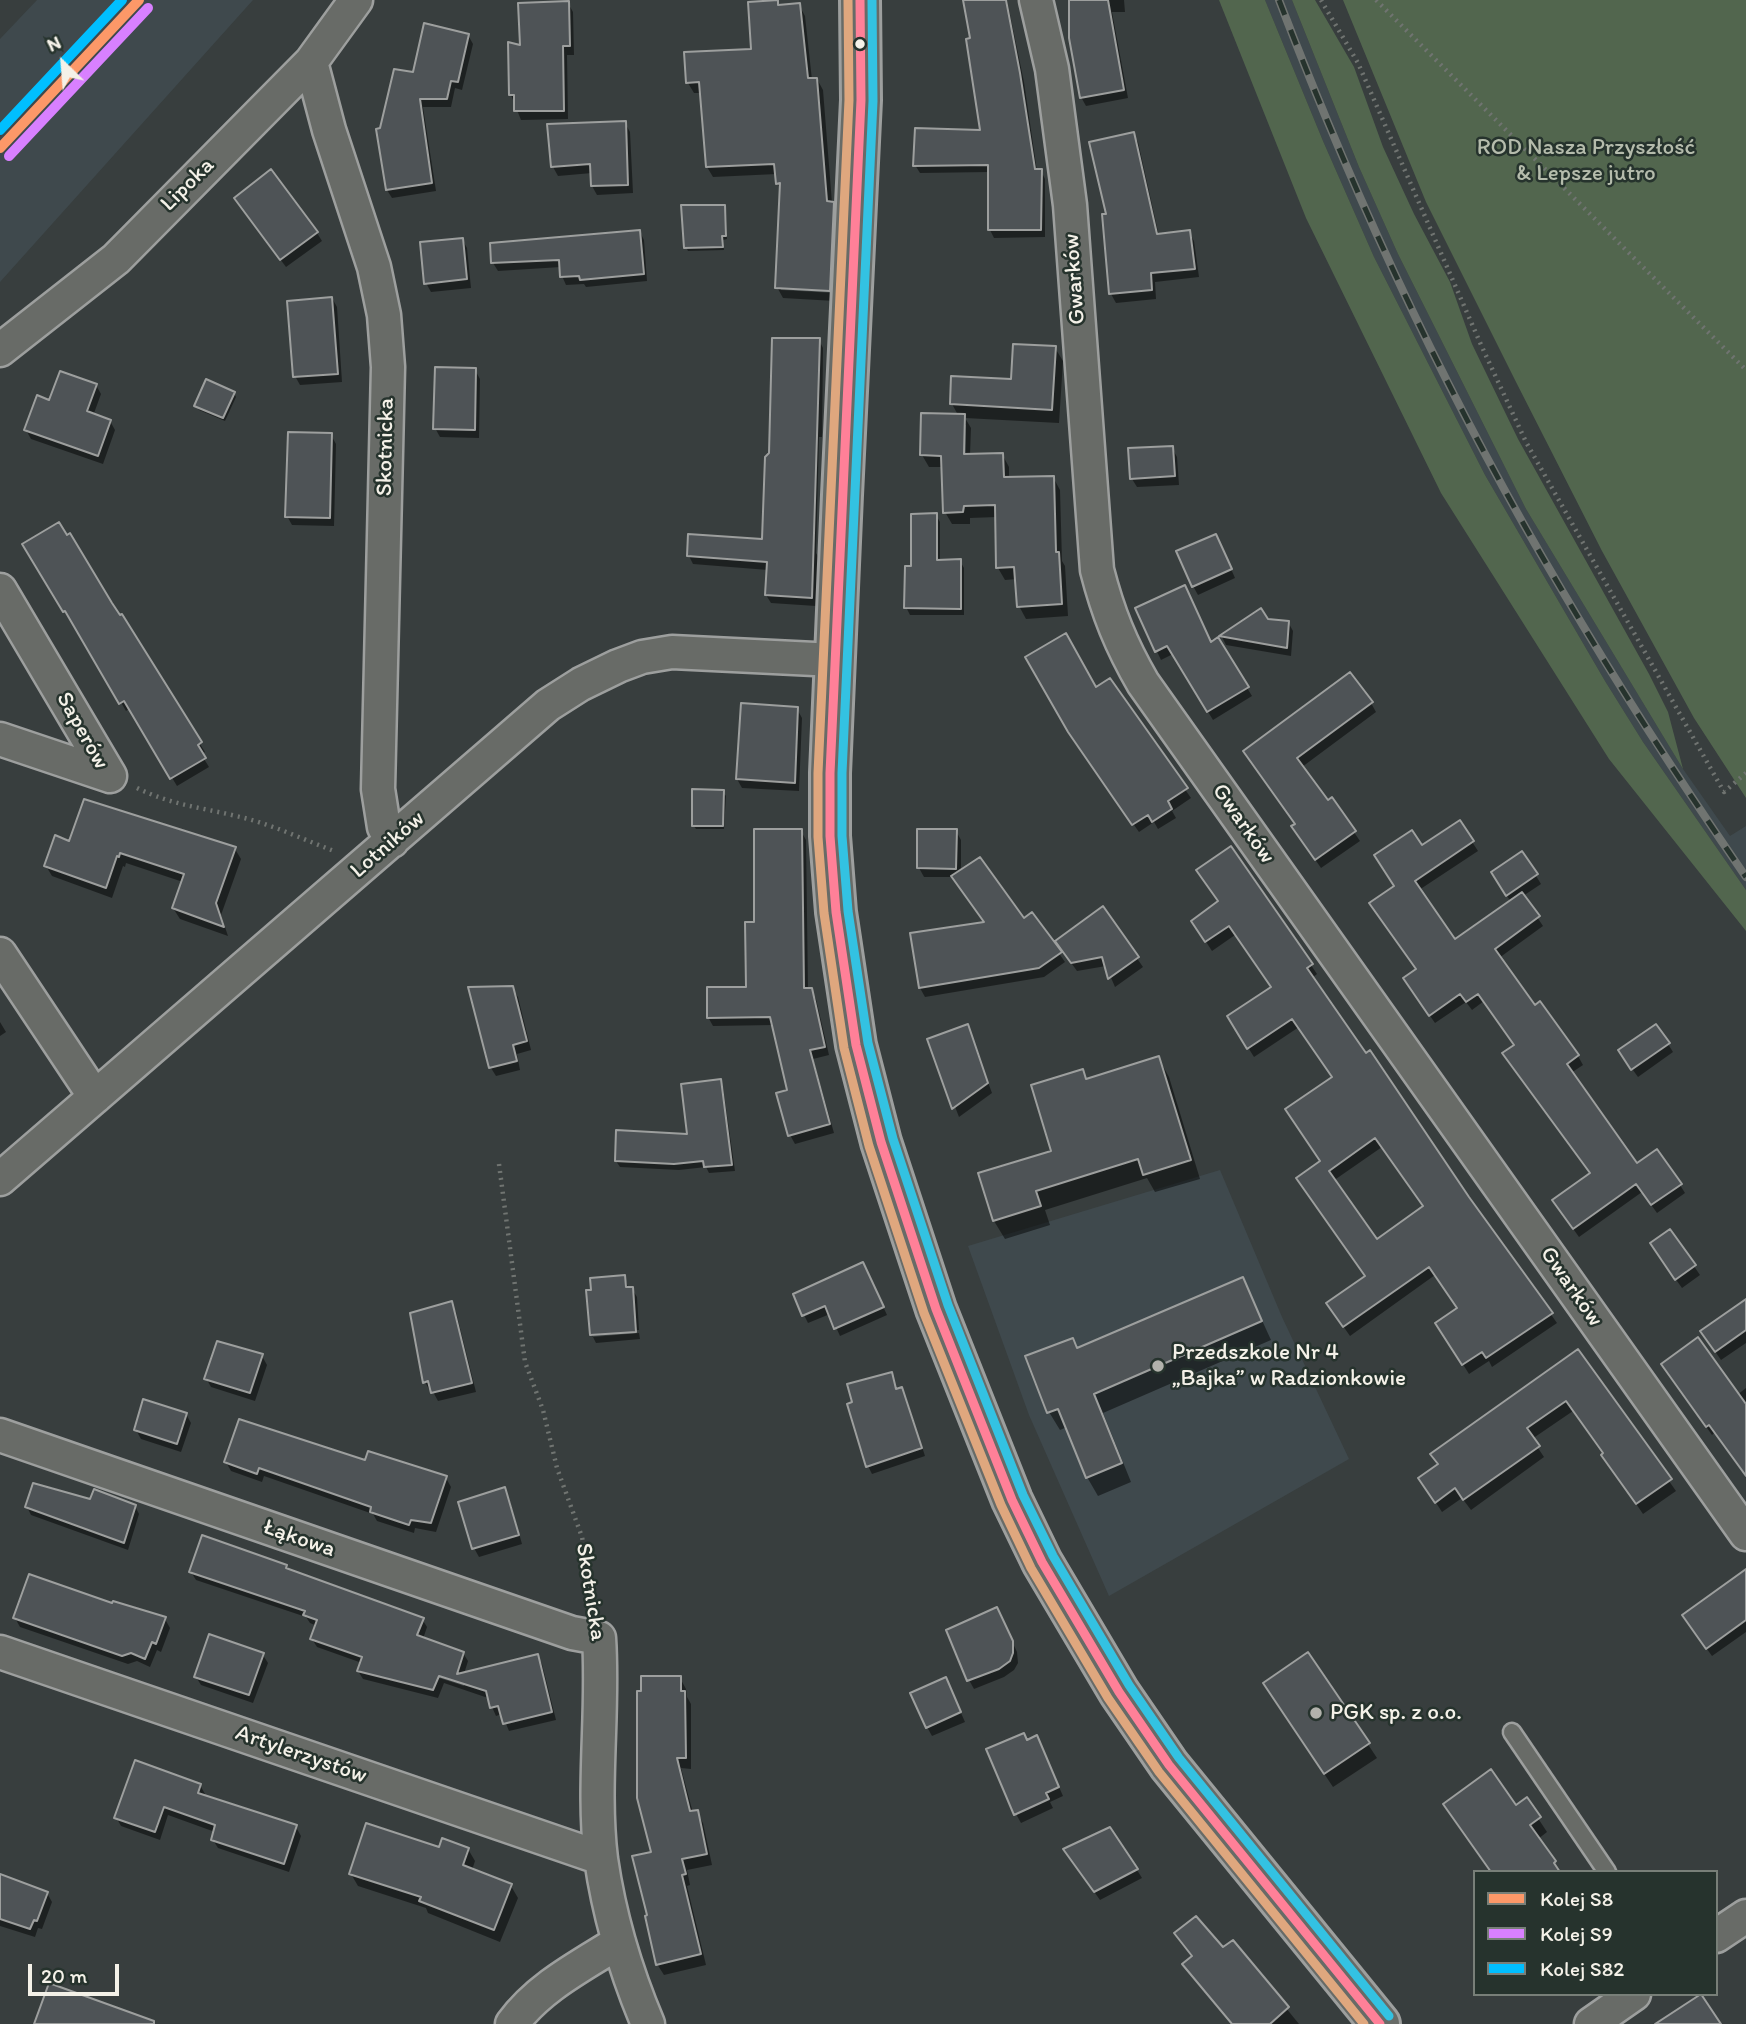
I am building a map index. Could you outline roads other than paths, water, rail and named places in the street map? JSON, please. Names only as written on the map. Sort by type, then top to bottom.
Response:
[{"type":"street","name":"Lipoka","points":[[0,350],[116,259],[311,62],[356,0]]},
{"type":"street","points":[[860,0],[862,100],[830,773],[830,836],[836,912],[856,1045],[881,1142],[936,1309],[983,1431],[1042,1562],[1119,1692],[1169,1765],[1380,2024]]},
{"type":"street","name":"Gwarków","points":[[1035,0],[1052,69],[1070,205],[1097,570],[1107,610],[1122,647],[1143,683],[1746,1534]]},
{"type":"street","name":"Skotnicka","points":[[311,62],[329,130],[374,267],[384,315],[388,367],[378,789],[384,827],[391,841]]},
{"type":"street","name":"Saperów","points":[[0,590],[110,776],[0,739]]},
{"type":"street","name":"Lotników","points":[[0,1179],[548,705],[581,684],[642,657],[672,652],[835,660]]},
{"type":"street","points":[[0,954],[95,1097]]},
{"type":"street","name":"Łąkowa","points":[[0,1434],[572,1633],[599,1638]]},
{"type":"street","name":"Skotnicka","points":[[599,1638],[602,1681],[598,1801],[601,1858],[620,1941],[648,2024]]},
{"type":"street","name":"Artylerzystów","points":[[0,1652],[601,1858]]},
{"type":"street","points":[[1718,1936],[1746,1916]]},
{"type":"street","points":[[512,2024],[521,2012],[554,1982],[620,1941]]},
{"type":"street","points":[[1591,2024],[1631,1996]]},
{"type":"lane","points":[[1512,1732],[1606,1870]]},
{"type":"railway","points":[[1279,0],[1374,227],[1408,302],[1482,449],[1607,664],[1746,877]]},
{"type":"rail line","name":"S82","points":[[0,130],[122,0]]},
{"type":"rail line","name":"S8","points":[[0,148],[139,0]]},
{"type":"rail line","name":"S9","points":[[9,156],[148,8]]},
{"type":"place","name":"Przedszkole Nr 4 „Bajka” w Radzionkowie","points":[[1158,1366]]},
{"type":"place","name":"PGK sp. z o.o.","points":[[1316,1713]]},
{"type":"park label","name":"ROD Nasza Przyszłość & Lepsze jutro","points":[[1586,161]]}]
